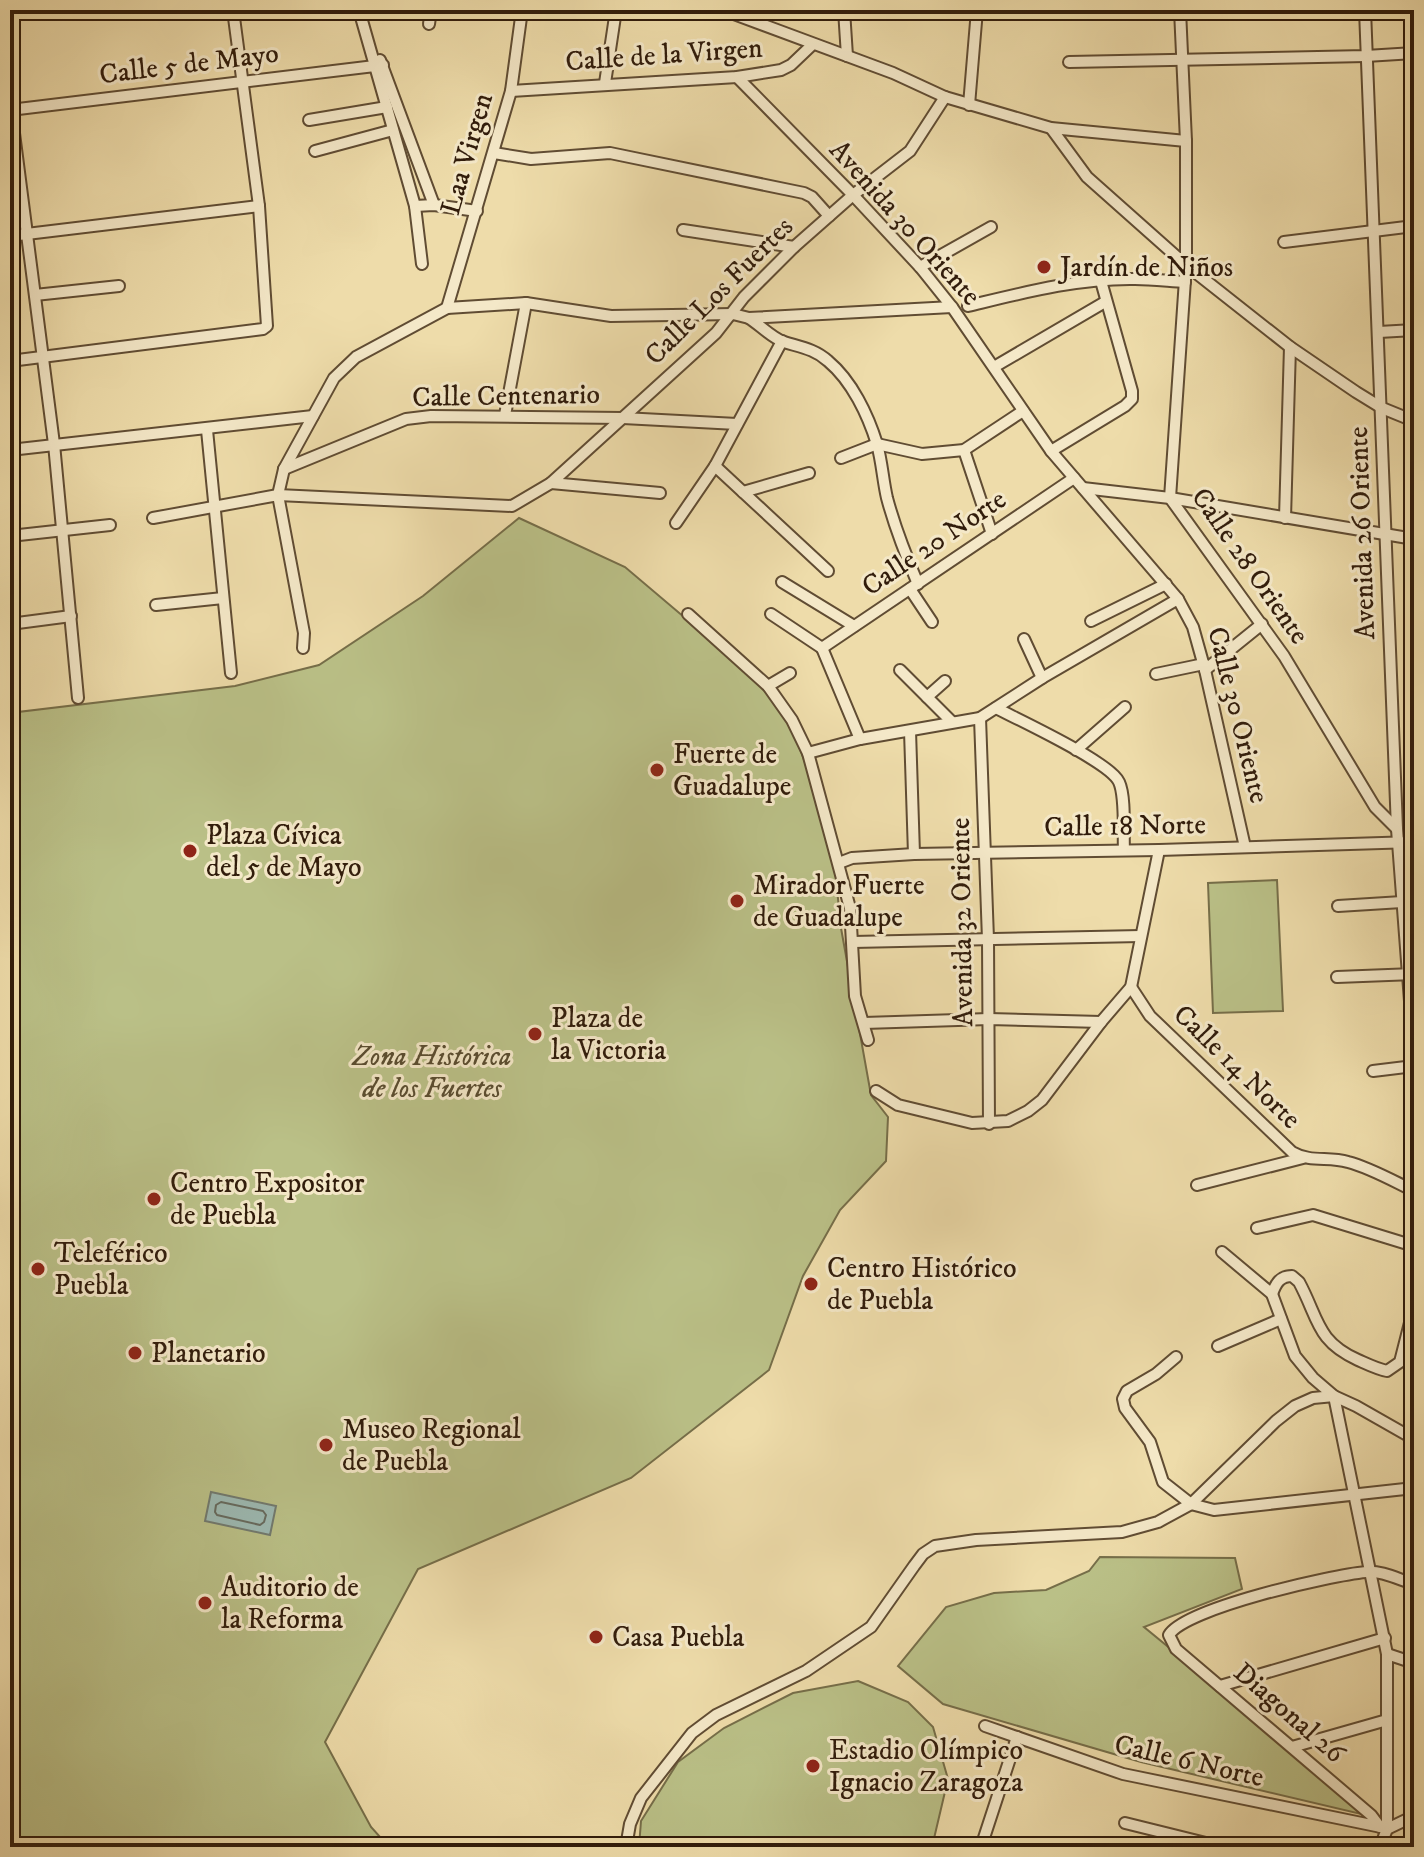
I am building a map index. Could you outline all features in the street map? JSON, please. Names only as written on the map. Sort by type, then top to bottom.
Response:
[{"type":"street","points":[[10,361],[263,329],[268,322],[259,206],[233,10]]},
{"type":"street","points":[[359,10],[434,205]]},
{"type":"street","points":[[429,24],[431,10]]},
{"type":"street","name":"Laa Virgen","points":[[447,308],[511,91],[522,10]]},
{"type":"street","points":[[605,83],[616,10]]},
{"type":"street","points":[[723,10],[893,73],[969,105],[1051,128],[1186,141]]},
{"type":"street","points":[[844,10],[847,56]]},
{"type":"street","points":[[969,105],[977,10]]},
{"type":"street","name":"Calle 28 Oriente","points":[[1180,10],[1186,141],[1186,265],[1170,498],[1262,624],[1375,807],[1397,829]]},
{"type":"street","name":"Avenida 26 Oriente","points":[[1365,10],[1397,829],[1414,1054]]},
{"type":"street","name":"Calle de la Virgen","points":[[511,91],[737,77],[781,70],[812,45]]},
{"type":"street","points":[[1069,62],[1414,53]]},
{"type":"street","points":[[378,65],[415,206],[422,264]]},
{"type":"street","name":"Calle 5 de Mayo","points":[[10,110],[378,65]]},
{"type":"street","name":"Avenida 30 Oriente","points":[[737,77],[920,267],[952,307],[1051,451]]},
{"type":"street","name":"Calle Los Fuertes","points":[[278,495],[512,506],[551,483],[703,346],[733,314],[744,297],[794,247],[853,195],[910,151],[945,97]]},
{"type":"street","points":[[309,120],[387,107]]},
{"type":"street","points":[[10,110],[44,357],[78,698]]},
{"type":"street","points":[[1051,128],[1087,177],[1186,265],[1290,347],[1382,408],[1414,421]]},
{"type":"street","points":[[315,151],[393,130]]},
{"type":"street","points":[[400,154],[414,151]]},
{"type":"street","points":[[494,153],[531,159],[610,153],[804,193],[812,197],[829,216]]},
{"type":"street","points":[[415,206],[434,205],[477,211]]},
{"type":"street","points":[[10,236],[259,206]]},
{"type":"street","points":[[1284,242],[1414,226]]},
{"type":"street","points":[[920,267],[991,227]]},
{"type":"street","points":[[683,230],[794,247]]},
{"type":"street","points":[[1051,451],[1132,399],[1101,281]]},
{"type":"street","points":[[968,306],[1047,287],[1101,281],[1185,282]]},
{"type":"street","points":[[35,295],[119,286]]},
{"type":"street","points":[[994,367],[1105,302]]},
{"type":"street","points":[[505,415],[526,303]]},
{"type":"street","points":[[303,648],[304,633],[278,495],[284,469],[334,378],[356,357],[447,308],[526,303],[611,316],[733,314],[749,318],[952,307]]},
{"type":"street","points":[[749,318],[782,341],[800,344],[828,360],[858,399],[877,444],[886,495],[914,587],[932,622]]},
{"type":"street","points":[[1379,332],[1414,330]]},
{"type":"street","points":[[676,523],[715,466],[782,341]]},
{"type":"street","points":[[1285,518],[1290,347]]},
{"type":"street","points":[[841,458],[877,444],[922,454],[964,450],[1023,411]]},
{"type":"street","points":[[10,450],[313,416]]},
{"type":"street","name":"Calle Centenario","points":[[284,469],[406,419],[431,416],[623,418],[737,424]]},
{"type":"street","points":[[207,430],[231,673]]},
{"type":"street","points":[[964,450],[992,534]]},
{"type":"street","name":"Calle 30 Oriente","points":[[1051,451],[1166,584],[1193,627],[1245,847]]},
{"type":"street","points":[[715,466],[828,571]]},
{"type":"street","points":[[743,492],[809,473]]},
{"type":"street","name":"Calle 20 Norte","points":[[822,648],[1074,478]]},
{"type":"street","points":[[551,483],[660,493]]},
{"type":"street","points":[[1083,488],[1170,498],[1414,539]]},
{"type":"street","points":[[153,518],[278,495]]},
{"type":"street","points":[[10,536],[110,525]]},
{"type":"street","points":[[782,582],[854,626]]},
{"type":"street","points":[[1091,621],[1166,584]]},
{"type":"street","points":[[156,605],[223,598]]},
{"type":"street","points":[[808,753],[860,739],[980,718],[1178,599]]},
{"type":"street","points":[[688,614],[768,686],[792,720],[808,753],[850,908],[855,996],[868,1040]]},
{"type":"street","points":[[771,614],[822,648],[860,739]]},
{"type":"street","points":[[10,624],[71,616]]},
{"type":"street","points":[[1156,674],[1204,667],[1262,624]]},
{"type":"street","points":[[1024,639],[1042,678]]},
{"type":"street","points":[[900,670],[952,722]]},
{"type":"street","points":[[768,686],[790,673]]},
{"type":"street","points":[[927,697],[945,681]]},
{"type":"street","points":[[1076,750],[1125,707]]},
{"type":"street","points":[[996,708],[1076,750],[1118,780],[1124,850]]},
{"type":"street","name":"Avenida 32 Oriente","points":[[980,718],[988,939],[989,1124]]},
{"type":"street","points":[[910,731],[914,854]]},
{"type":"street","name":"Calle 18 Norte","points":[[839,863],[852,858],[914,854],[1414,842]]},
{"type":"street","points":[[876,1091],[898,1105],[972,1123],[989,1124],[1008,1121],[1042,1100],[1131,987],[1159,850]]},
{"type":"street","points":[[1338,906],[1402,902]]},
{"type":"street","points":[[853,942],[1141,936]]},
{"type":"street","points":[[1337,977],[1410,974]]},
{"type":"street","name":"Calle 14 Norte","points":[[1131,987],[1150,1016],[1292,1152],[1303,1158],[1339,1159],[1352,1163],[1414,1191]]},
{"type":"street","points":[[864,1023],[989,1019],[1101,1022]]},
{"type":"street","points":[[1373,1071],[1414,1066]]},
{"type":"street","points":[[1197,1185],[1303,1158]]},
{"type":"street","points":[[1257,1228],[1313,1215],[1414,1246]]},
{"type":"street","points":[[1222,1252],[1272,1294],[1295,1356],[1313,1378],[1334,1396],[1375,1415],[1414,1439]]},
{"type":"street","points":[[1272,1294],[1276,1283],[1285,1276],[1292,1276],[1299,1282],[1331,1344],[1339,1351],[1387,1371],[1400,1362],[1414,1307]]},
{"type":"street","points":[[1218,1346],[1281,1319]]},
{"type":"street","points":[[1176,1357],[1163,1370],[1127,1391],[1123,1399],[1125,1408],[1150,1442],[1163,1482],[1191,1504],[1214,1510],[1414,1488]]},
{"type":"street","points":[[1334,1396],[1387,1654],[1380,1847]]},
{"type":"street","points":[[626,1847],[630,1824],[641,1798],[692,1733],[716,1715],[806,1671],[871,1627],[923,1554],[935,1546],[976,1540],[1122,1532],[1158,1522],[1191,1504],[1295,1406],[1313,1398],[1334,1396]]},
{"type":"street","points":[[1370,1571],[1414,1584]]},
{"type":"street","name":"Diagonal 26","points":[[1370,1571],[1260,1594],[1179,1624],[1169,1635],[1176,1649],[1383,1828]]},
{"type":"street","points":[[1220,1686],[1385,1638]]},
{"type":"street","points":[[1387,1654],[1414,1663]]},
{"type":"street","points":[[1292,1747],[1387,1720]]},
{"type":"street","name":"Calle 6 Norte","points":[[985,1726],[1123,1774],[1383,1828]]},
{"type":"street","points":[[981,1847],[1017,1737]]},
{"type":"street","points":[[1383,1828],[1414,1816]]},
{"type":"street","points":[[1125,1823],[1176,1842],[1222,1847]]},
{"type":"green space","name":"Zona Histórica de los Fuertes","points":[[519,518],[625,567],[763,684],[793,730],[833,850],[841,928],[871,1095],[888,1117],[886,1161],[840,1210],[803,1276],[769,1370],[631,1478],[418,1569],[325,1742],[371,1827],[389,1847],[10,1847],[10,713],[235,686],[319,665],[423,596]]},
{"type":"green space","points":[[1277,880],[1283,1011],[1213,1013],[1208,883]]},
{"type":"green space","points":[[1100,1557],[1235,1558],[1242,1589],[1144,1627],[1289,1746],[1361,1814],[1141,1762],[943,1704],[898,1666],[946,1607],[994,1593],[1046,1590],[1089,1571]]},
{"type":"green space","name":"Estadio Olímpico Ignacio Zaragoza","points":[[858,1681],[908,1702],[933,1727],[948,1779],[932,1847],[639,1847],[641,1821],[678,1762],[724,1728],[793,1693]]},
{"type":"water","points":[[211,1492],[276,1506],[270,1535],[205,1521]]},
{"type":"place","name":"Jardín de Niños","points":[[1044,267]]},
{"type":"place","name":"Fuerte de Guadalupe","points":[[657,770]]},
{"type":"place","name":"Plaza Cívica del 5 de Mayo","points":[[190,851]]},
{"type":"place","name":"Mirador Fuerte de Guadalupe","points":[[737,901]]},
{"type":"place","name":"Plaza de la Victoria","points":[[535,1034]]},
{"type":"place","name":"Centro Expositor de Puebla","points":[[154,1199]]},
{"type":"place","name":"Teleférico Puebla","points":[[38,1269]]},
{"type":"place","name":"Centro Histórico de Puebla","points":[[811,1284]]},
{"type":"place","name":"Planetario","points":[[135,1353]]},
{"type":"place","name":"Museo Regional de Puebla","points":[[326,1445]]},
{"type":"place","name":"Auditorio de la Reforma","points":[[205,1603]]},
{"type":"place","name":"Casa Puebla","points":[[596,1637]]},
{"type":"place","name":"Estadio Olímpico Ignacio Zaragoza","points":[[813,1766]]}]
